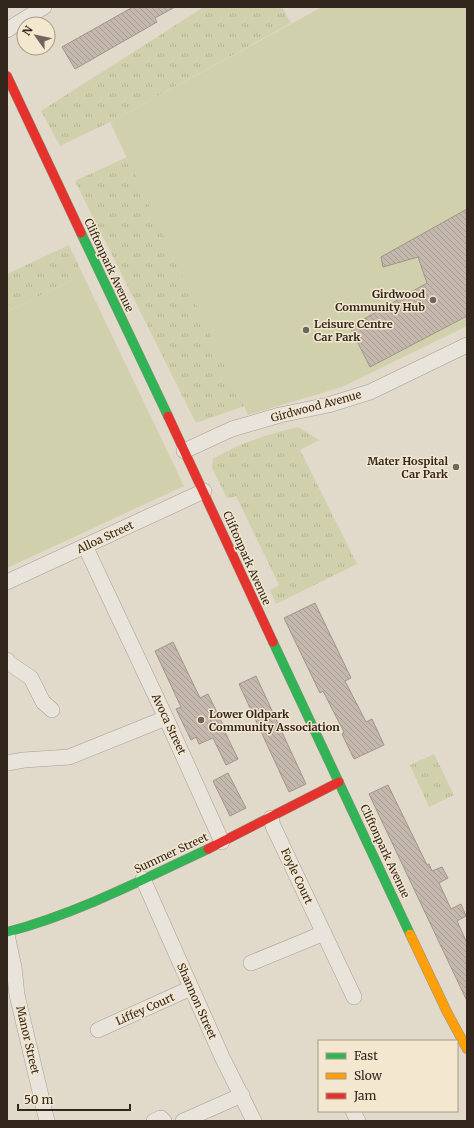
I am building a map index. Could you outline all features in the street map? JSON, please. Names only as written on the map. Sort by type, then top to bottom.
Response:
[{"type":"street","points":[[7,30],[44,7]]},
{"type":"street","name":"Cliftonpark Avenue","points":[[7,76],[204,491],[271,639],[447,1012],[467,1049]]},
{"type":"street","name":"Girdwood Avenue","points":[[184,451],[232,429],[280,415],[328,405],[370,392],[467,345]]},
{"type":"street","name":"Alloa Street","points":[[7,582],[204,491]]},
{"type":"street","name":"Avoca Street","points":[[85,546],[166,718],[222,842]]},
{"type":"street","points":[[7,660],[31,678],[42,702],[52,710]]},
{"type":"street","points":[[7,763],[24,760],[69,757],[166,718]]},
{"type":"street","name":"Summer Street","points":[[7,934],[38,924],[143,879],[271,818],[339,782]]},
{"type":"street","name":"Foyle Court","points":[[271,818],[273,826],[354,997]]},
{"type":"street","name":"Shannon Street","points":[[143,879],[222,1057],[254,1121]]},
{"type":"street","points":[[251,963],[324,933]]},
{"type":"street","name":"Manor Street","points":[[7,934],[14,967],[12,996],[47,1121]]},
{"type":"street","name":"Liffey Court","points":[[98,1030],[191,988]]},
{"type":"street","points":[[183,1121],[242,1095]]},
{"type":"street","points":[[154,1121],[161,1118],[164,1121]]},
{"type":"green space","points":[[204,7],[282,7],[291,23],[110,122],[60,146],[41,111]]},
{"type":"green space","points":[[322,7],[467,7],[467,326],[342,387],[248,415],[110,122]]},
{"type":"green space","points":[[142,150],[256,402],[196,423],[75,181]]},
{"type":"green space","points":[[69,245],[83,275],[7,312],[7,274]]},
{"type":"green space","points":[[83,275],[184,486],[7,568],[7,312]]},
{"type":"green space","points":[[298,427],[319,440],[300,450],[357,564],[276,604],[270,590],[279,585],[236,496],[227,498],[212,468],[213,459],[223,453],[254,440]]},
{"type":"green space","points":[[434,754],[454,795],[429,807],[410,765]]},
{"type":"building","points":[[133,7],[175,7],[155,18],[157,22],[75,69],[62,47]]},
{"type":"building","name":"Girdwood Community Hub","points":[[467,209],[467,316],[370,367],[350,327],[427,283],[418,257],[383,267],[381,257]]},
{"type":"building","points":[[315,603],[351,678],[345,681],[366,722],[372,719],[384,745],[354,759],[342,734],[344,732],[323,691],[320,693],[284,618]]},
{"type":"building","points":[[173,642],[200,698],[208,694],[226,731],[225,732],[238,759],[226,765],[213,738],[199,744],[196,737],[191,740],[176,709],[181,707],[155,651]]},
{"type":"building","points":[[256,676],[306,784],[289,792],[239,684]]},
{"type":"building","points":[[228,773],[246,808],[230,816],[213,781]]},
{"type":"building","points":[[388,785],[427,865],[429,864],[432,871],[442,867],[448,878],[439,883],[451,909],[461,904],[466,916],[457,921],[467,943],[467,1001],[369,794]]},
{"type":"traffic: fast","points":[[81,233],[168,416]]},
{"type":"traffic: fast","points":[[273,642],[410,934]]},
{"type":"traffic: fast","points":[[7,932],[59,916],[84,906],[208,849]]},
{"type":"traffic: slow","points":[[410,934],[447,1012],[467,1049]]},
{"type":"traffic: jam","points":[[7,76],[81,233]]},
{"type":"traffic: jam","points":[[168,416],[273,642]]},
{"type":"traffic: jam","points":[[208,849],[339,782]]},
{"type":"place","name":"Girdwood Community Hub","points":[[433,300]]},
{"type":"place","name":"Leisure Centre Car Park","points":[[306,330]]},
{"type":"place","name":"Mater Hospital Car Park","points":[[456,467]]},
{"type":"place","name":"Lower Oldpark Community Association","points":[[201,720]]}]
